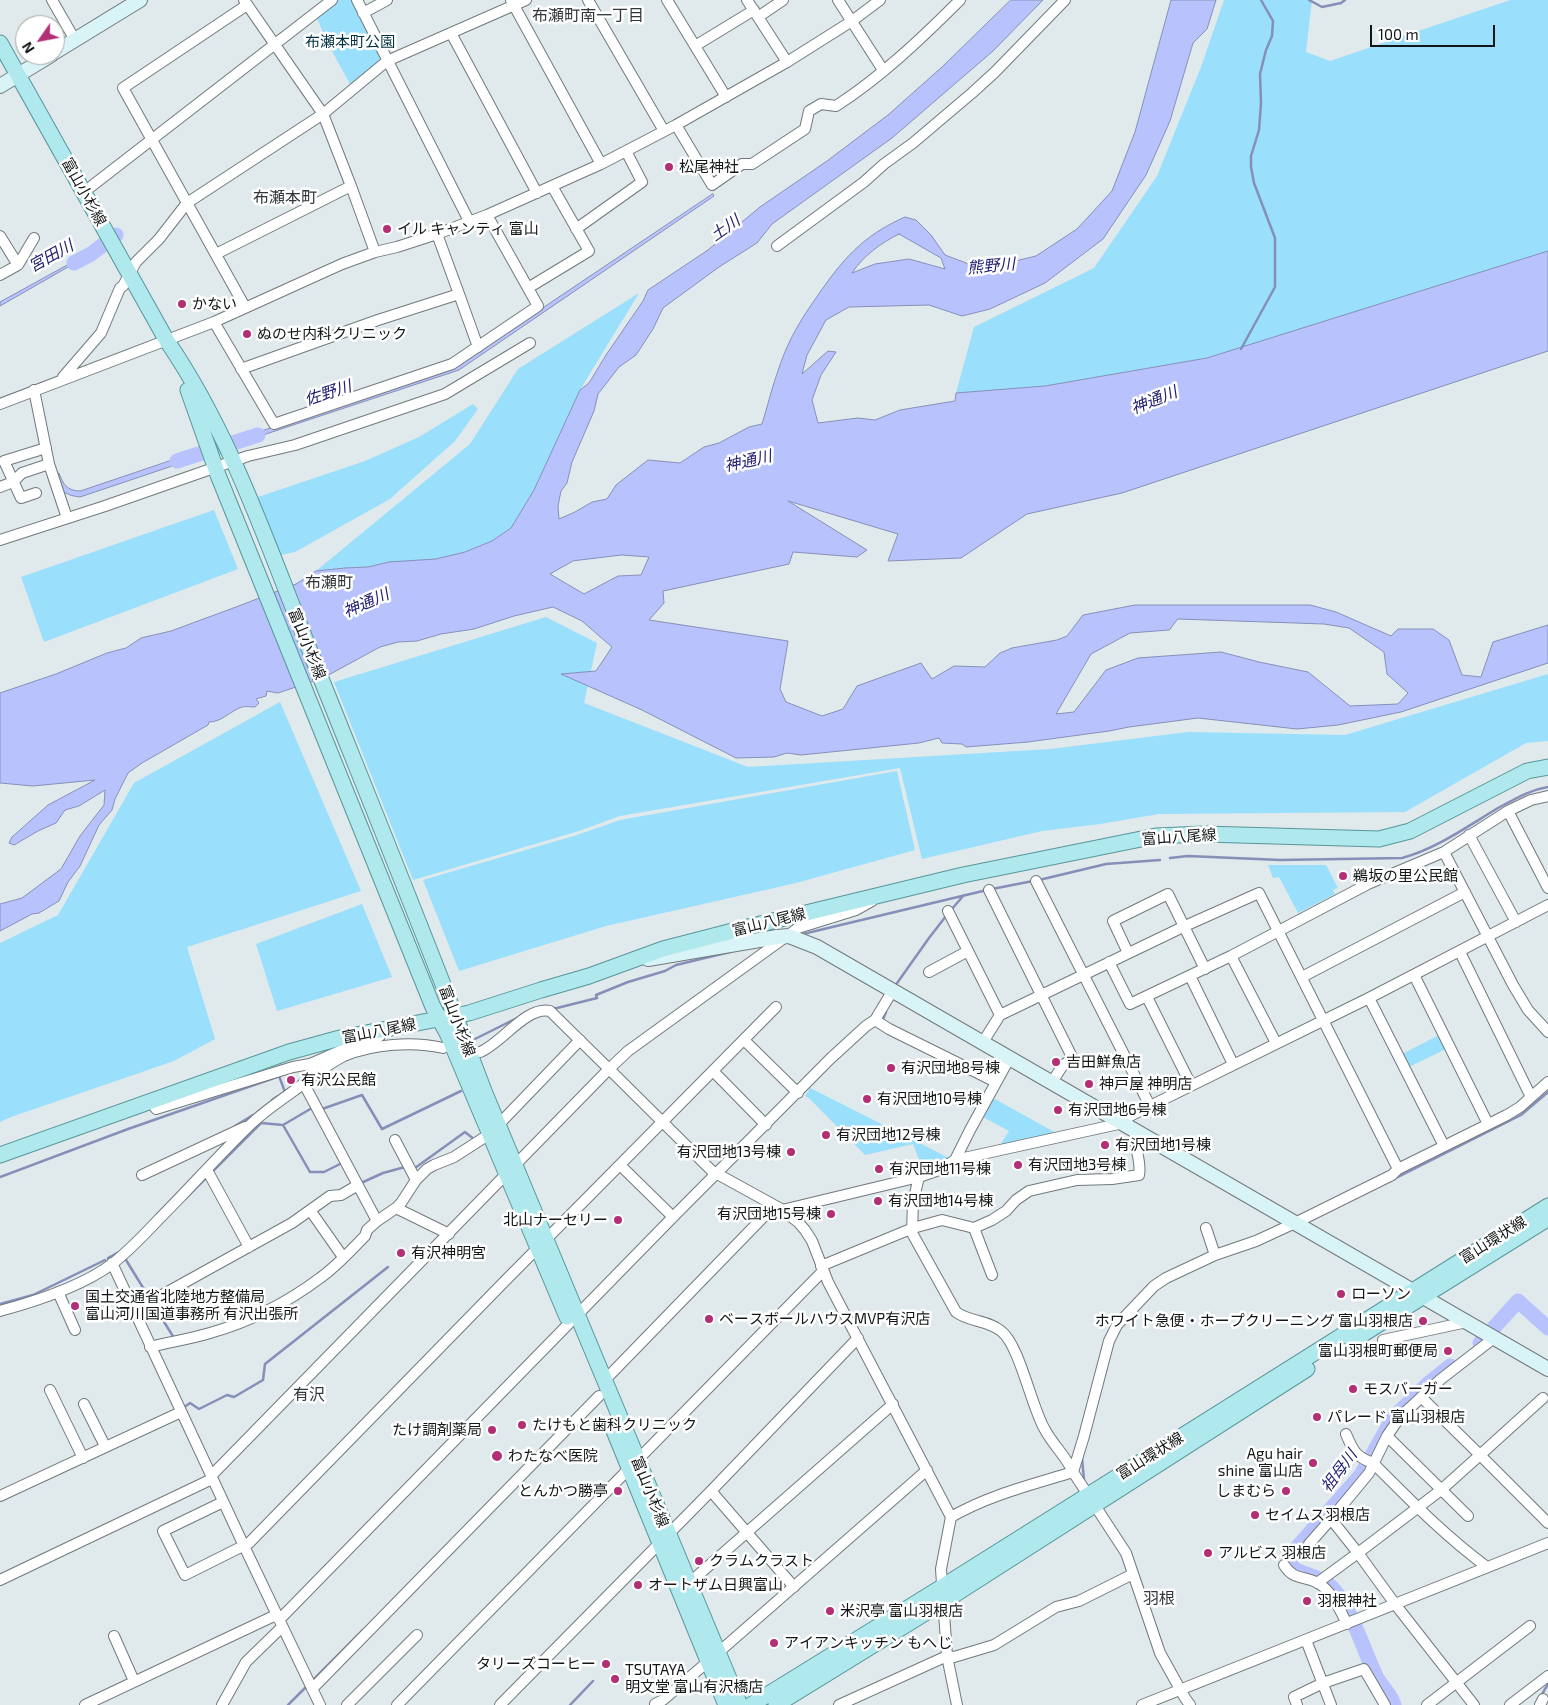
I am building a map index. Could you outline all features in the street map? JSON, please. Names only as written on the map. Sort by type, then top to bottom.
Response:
[{"type":"main road","name":"富山小杉線","points":[[0,43],[129,274],[188,372],[235,465],[448,997],[511,1170],[541,1244],[574,1320],[604,1381],[633,1464],[712,1657],[740,1705]]},
{"type":"main road","name":"富山小杉線","points":[[167,340],[190,394],[217,471],[436,1013],[511,1170]]},
{"type":"main road","name":"富山八尾線","points":[[0,1155],[289,1052],[340,1038],[411,1024],[436,1013],[455,1016],[589,976],[663,950],[889,892],[1156,836],[1204,834],[1380,839],[1410,831],[1528,771],[1548,767]]},
{"type":"main road","name":"富山環状線","points":[[776,1705],[942,1595],[1418,1294],[1548,1206]]},
{"type":"main road","name":"富山環状線","points":[[1418,1294],[1548,1218]]},
{"type":"main road","name":"富山小杉線","points":[[574,1320],[599,1396],[633,1464]]},
{"type":"main road","name":"富山小杉線","points":[[664,1539],[688,1584],[726,1705]]},
{"type":"main road","name":"富山環状線","points":[[751,1705],[942,1595]]},
{"type":"street","points":[[52,0],[75,40]]},
{"type":"street","points":[[65,46],[140,0]]},
{"type":"street","points":[[84,192],[275,44],[320,4],[332,0]]},
{"type":"street","points":[[356,0],[469,221]]},
{"type":"street","points":[[363,13],[387,0]]},
{"type":"street","points":[[62,379],[101,333],[120,288],[123,286],[136,262],[159,239],[187,202],[322,114],[387,61],[451,33],[512,3],[526,0]]},
{"type":"street","points":[[588,0],[664,131]]},
{"type":"street","points":[[667,0],[726,97]]},
{"type":"street","points":[[748,0],[787,62]]},
{"type":"street","points":[[695,46],[783,0]]},
{"type":"street","points":[[838,0],[883,70]]},
{"type":"street","points":[[0,404],[214,322],[342,264],[375,252],[437,234],[487,215],[601,164],[676,125],[787,62],[852,21],[880,0]]},
{"type":"street","points":[[676,125],[712,185],[742,164],[752,164],[805,129],[809,111],[821,104],[836,106],[861,90],[960,0]]},
{"type":"street","points":[[777,246],[864,182],[972,93],[1002,66],[1065,0]]},
{"type":"street","points":[[246,307],[123,88],[245,2],[322,114],[375,252]]},
{"type":"street","points":[[512,3],[601,164]]},
{"type":"street","points":[[451,33],[537,193]]},
{"type":"street","points":[[0,86],[34,65]]},
{"type":"street","points":[[576,229],[642,182],[626,151]]},
{"type":"street","points":[[216,254],[351,186]]},
{"type":"street","points":[[528,288],[589,251],[552,186]]},
{"type":"street","points":[[214,322],[274,424],[452,364],[538,306],[487,215]]},
{"type":"street","points":[[437,234],[478,347]]},
{"type":"street","points":[[0,236],[18,265]]},
{"type":"street","points":[[0,275],[18,265],[34,238]]},
{"type":"street","points":[[241,369],[378,320],[459,294]]},
{"type":"street","points":[[0,540],[217,471],[446,394],[530,343]]},
{"type":"street","points":[[34,390],[49,464],[67,518]]},
{"type":"street","points":[[36,493],[21,498],[4,461],[46,448]]},
{"type":"street","points":[[0,487],[13,482],[22,473],[49,464]]},
{"type":"street","points":[[1110,962],[1130,1004],[1231,956],[1368,884],[1444,852],[1508,811],[1531,800],[1548,796]]},
{"type":"street","points":[[1508,811],[1548,888]]},
{"type":"street","points":[[1469,835],[1516,922]]},
{"type":"street","points":[[1444,852],[1528,1010],[1548,1032]]},
{"type":"street","points":[[1036,880],[1150,1106]]},
{"type":"street","points":[[989,890],[1073,1059],[1063,1065],[1052,1082]]},
{"type":"street","points":[[0,1580],[211,1477],[628,1051],[798,928],[856,910],[889,892]]},
{"type":"street","points":[[1302,977],[1465,892]]},
{"type":"street","points":[[983,1042],[1000,1015],[1185,926],[1259,893],[1398,1169]]},
{"type":"street","points":[[1128,953],[1113,921],[1168,894],[1205,969]]},
{"type":"street","points":[[604,1381],[778,1208],[919,1177],[939,1170],[955,1160],[1123,1123],[1130,1116],[1369,998],[1548,905]]},
{"type":"street","points":[[948,911],[1000,1015]]},
{"type":"street","points":[[630,962],[756,939],[789,936],[817,947],[1123,1123],[1135,1132],[1548,1368]]},
{"type":"street","points":[[929,972],[968,952]]},
{"type":"street","points":[[1460,952],[1531,1098]]},
{"type":"street","points":[[1231,956],[1276,1043]]},
{"type":"street","points":[[1414,975],[1488,1124]]},
{"type":"street","points":[[1190,976],[1233,1064]]},
{"type":"street","points":[[222,1705],[246,1662],[279,1620],[673,1217],[830,1059],[875,1020],[893,990]]},
{"type":"street","points":[[1148,996],[1192,1085]]},
{"type":"street","points":[[1369,998],[1444,1146]]},
{"type":"street","points":[[223,1502],[163,1531],[185,1575],[249,1543],[776,1007]]},
{"type":"street","points":[[480,1052],[498,1041],[525,1018],[544,1010],[550,1011],[712,1171],[778,1208],[798,1222],[805,1230],[812,1242],[822,1269],[951,1517],[941,1569],[947,1656],[957,1705]]},
{"type":"street","points":[[875,1020],[889,1029],[996,1082]]},
{"type":"street","points":[[150,1100],[156,1109],[293,1067],[310,1064],[411,1024]]},
{"type":"street","points":[[503,1120],[580,1040]]},
{"type":"street","points":[[744,1040],[798,1093]]},
{"type":"street","points":[[0,1311],[30,1303],[58,1292],[112,1264],[146,1233],[250,1124],[315,1074],[344,1056],[377,1047],[405,1045],[443,1048]]},
{"type":"street","points":[[955,1160],[1010,1058]]},
{"type":"street","points":[[310,1064],[315,1074]]},
{"type":"street","points":[[713,1071],[766,1125]]},
{"type":"street","points":[[1073,1472],[1109,1341],[1117,1325],[1154,1286],[1166,1278],[1215,1255],[1256,1241],[1295,1223],[1392,1174],[1398,1169],[1513,1111],[1548,1082]]},
{"type":"street","points":[[304,1084],[377,1221]]},
{"type":"street","points":[[142,1175],[250,1124]]},
{"type":"street","points":[[397,1705],[822,1269],[913,1228],[942,1220],[974,1228],[1006,1211],[1016,1200],[1029,1191],[1077,1180],[1112,1179],[1139,1175],[1140,1167],[1134,1138],[1135,1132]]},
{"type":"street","points":[[150,1347],[211,1333],[263,1312],[321,1277],[365,1236],[367,1230],[396,1208],[416,1180],[434,1164],[454,1157],[485,1137]]},
{"type":"street","points":[[395,1140],[416,1180]]},
{"type":"street","points":[[620,1165],[673,1217]]},
{"type":"street","points":[[207,1170],[249,1246]]},
{"type":"street","points":[[919,1177],[913,1202],[912,1233],[956,1312],[963,1318],[979,1321],[1002,1331],[1012,1346],[1043,1427],[1068,1461],[1073,1472],[1126,1553],[1160,1653],[1190,1705]]},
{"type":"street","points":[[133,1311],[292,1223],[330,1196],[341,1195],[358,1185]]},
{"type":"street","points":[[396,1208],[449,1234]]},
{"type":"street","points":[[310,1210],[343,1257]]},
{"type":"street","points":[[974,1228],[992,1274]]},
{"type":"street","points":[[1206,1228],[1215,1255]]},
{"type":"street","points":[[112,1264],[320,1705]]},
{"type":"street","points":[[58,1292],[75,1330]]},
{"type":"street","points":[[1383,1340],[1467,1322]]},
{"type":"street","points":[[500,1705],[711,1491],[858,1338]]},
{"type":"street","points":[[1308,1544],[1332,1519],[1369,1473],[1387,1436],[1400,1417],[1442,1379],[1494,1338]]},
{"type":"street","points":[[50,1390],[83,1458]]},
{"type":"street","points":[[312,1689],[599,1396]]},
{"type":"street","points":[[1421,1397],[1548,1523]]},
{"type":"street","points":[[1318,1583],[1419,1509],[1543,1398]]},
{"type":"street","points":[[84,1404],[105,1446]]},
{"type":"street","points":[[688,1584],[893,1404]]},
{"type":"street","points":[[0,1496],[181,1412]]},
{"type":"street","points":[[1346,1434],[1353,1451],[1364,1460],[1374,1463],[1419,1509],[1487,1567]]},
{"type":"street","points":[[1387,1436],[1468,1516]]},
{"type":"street","points":[[654,1704],[663,1700],[927,1470]]},
{"type":"street","points":[[951,1517],[974,1504],[1006,1492],[1073,1472]]},
{"type":"street","points":[[711,1491],[794,1587]]},
{"type":"street","points":[[1332,1519],[1395,1604],[1474,1705]]},
{"type":"street","points":[[1142,1705],[1548,1543]]},
{"type":"street","points":[[1284,1565],[1291,1574],[1318,1583],[1329,1593],[1347,1624]]},
{"type":"street","points":[[839,1705],[947,1656],[954,1657],[994,1645],[1056,1607],[1079,1601],[1133,1574]]},
{"type":"street","points":[[85,1705],[134,1680],[279,1620]]},
{"type":"street","points":[[1427,1705],[1530,1626]]},
{"type":"street","points":[[347,1705],[417,1635]]},
{"type":"street","points":[[114,1636],[134,1680]]},
{"type":"street","points":[[1306,1640],[1331,1705]]},
{"type":"street","points":[[1297,1705],[1294,1697],[1324,1683],[1364,1669],[1385,1705]]},
{"type":"street","points":[[1510,1705],[1548,1676]]},
{"type":"green space","name":"布瀬本町公園","points":[[337,0],[351,0],[382,58],[380,62],[351,86],[327,42],[316,16]]},
{"type":"green space","points":[[1224,0],[1312,0],[1306,52],[1330,61],[1510,0],[1548,0],[1548,251],[1207,358],[1045,386],[956,393],[974,327],[1094,268],[1157,176],[1201,67]]},
{"type":"green space","points":[[639,293],[580,390],[534,490],[511,528],[492,541],[465,552],[436,559],[389,562],[368,567],[316,571],[470,444],[518,369]]},
{"type":"green space","points":[[473,404],[478,409],[455,441],[390,499],[295,552],[281,555],[258,497],[365,461],[419,437]]},
{"type":"green space","points":[[214,510],[238,569],[44,642],[21,577]]},
{"type":"green space","points":[[546,617],[597,643],[584,703],[748,767],[1050,749],[1188,732],[1345,735],[1548,674],[1548,741],[1526,743],[1405,812],[1159,814],[1042,831],[922,859],[900,768],[620,816],[579,831],[413,880],[334,682]]},
{"type":"green space","points":[[280,702],[361,891],[187,947],[215,1039],[174,1061],[0,1122],[0,943],[58,915],[134,783]]},
{"type":"green space","points":[[897,771],[915,850],[796,883],[606,926],[459,971],[423,880],[577,835],[620,820]]},
{"type":"green space","points":[[1268,865],[1326,865],[1338,888],[1333,890],[1335,894],[1298,913],[1279,877],[1273,878]]},
{"type":"green space","points":[[362,904],[392,977],[277,1011],[256,944]]},
{"type":"green space","points":[[1439,1035],[1446,1049],[1409,1067],[1402,1054]]},
{"type":"green space","points":[[810,1088],[949,1158],[923,1170],[913,1144],[865,1155],[805,1096]]},
{"type":"green space","points":[[993,1098],[1056,1133],[1000,1145],[1009,1131],[983,1117]]},
{"type":"water","name":"神通川","points":[[1011,0],[1043,0],[993,51],[892,138],[772,224],[757,243],[719,267],[663,308],[653,329],[636,355],[619,367],[598,394],[594,411],[572,462],[567,483],[561,491],[558,506],[559,519],[592,502],[607,499],[616,485],[648,460],[680,463],[704,447],[719,443],[749,427],[762,424],[783,356],[805,314],[835,272],[854,250],[890,224],[905,217],[916,220],[931,235],[945,255],[982,269],[1036,256],[1077,229],[1112,191],[1135,132],[1171,0],[1216,0],[1207,29],[1193,43],[1170,121],[1146,175],[1103,239],[1045,283],[990,309],[962,316],[929,305],[849,307],[826,320],[807,355],[802,374],[828,351],[836,352],[821,375],[812,400],[818,423],[858,418],[875,420],[900,410],[955,401],[956,393],[1045,386],[1207,358],[1548,251],[1548,351],[1122,493],[1027,514],[961,558],[888,561],[898,534],[788,501],[867,550],[857,557],[793,552],[789,564],[663,591],[664,603],[649,620],[788,641],[780,689],[786,702],[822,716],[843,709],[857,686],[921,663],[932,679],[954,666],[985,667],[1000,653],[1012,648],[1057,640],[1067,636],[1083,615],[1135,605],[1310,605],[1336,612],[1391,636],[1398,629],[1433,629],[1449,640],[1462,675],[1481,677],[1493,642],[1548,625],[1548,663],[1401,712],[1338,725],[1297,729],[1198,718],[1028,742],[966,747],[962,744],[942,743],[939,738],[919,743],[801,755],[787,753],[774,757],[736,758],[642,710],[561,674],[596,671],[612,647],[582,621],[553,607],[514,616],[474,629],[441,634],[417,641],[398,642],[380,647],[323,678],[278,693],[267,691],[266,696],[256,699],[259,703],[255,707],[242,707],[214,722],[209,722],[208,725],[128,773],[115,799],[112,810],[99,825],[80,866],[68,882],[59,901],[39,913],[32,914],[0,931],[0,904],[22,898],[61,869],[80,836],[104,805],[105,790],[79,806],[65,810],[56,823],[14,845],[9,843],[12,837],[48,805],[95,780],[33,786],[0,783],[0,693],[56,674],[107,653],[126,648],[141,638],[171,631],[296,584],[316,571],[368,567],[389,562],[436,559],[465,552],[492,541],[511,528],[534,490],[580,390],[589,383],[643,301],[648,290],[708,250],[760,207],[827,161],[888,115],[942,67]],"holes":[[[899,234],[941,258],[945,269],[909,259],[875,264],[852,273],[873,250]],[[622,555],[649,557],[641,575],[618,576],[584,594],[550,574],[573,561]],[[1178,619],[1324,624],[1349,628],[1384,652],[1387,674],[1408,693],[1398,704],[1350,706],[1308,672],[1221,652],[1138,658],[1106,670],[1074,712],[1056,714],[1091,654],[1130,633],[1169,630]]]},
{"type":"water","points":[[713,194],[714,196],[459,370],[245,441],[241,444],[237,439],[453,368]]},
{"type":"water","points":[[89,251],[92,251],[92,255],[0,306],[0,302],[89,253]]},
{"type":"water","points":[[194,453],[196,458],[80,497],[63,491],[54,475],[59,473],[66,486],[72,490],[80,491]]},
{"type":"waterway","points":[[1241,349],[1275,287],[1275,238],[1254,183],[1251,167],[1251,156],[1259,130],[1261,103],[1260,74],[1266,50],[1272,36],[1273,21],[1261,0]]},
{"type":"waterway","points":[[1309,0],[1322,7],[1341,3],[1345,0]]},
{"type":"waterway","name":"宮田川","points":[[74,263],[91,254],[116,235]]},
{"type":"waterway","name":"佐野川","points":[[177,461],[258,435]]},
{"type":"waterway","points":[[1170,858],[1188,856],[1280,860],[1402,858],[1439,843],[1522,795],[1548,787]]},
{"type":"waterway","points":[[1039,880],[1106,864],[1160,860]]},
{"type":"waterway","points":[[992,889],[1033,881]]},
{"type":"waterway","points":[[803,934],[987,890]]},
{"type":"waterway","points":[[951,910],[964,895]]},
{"type":"waterway","points":[[895,986],[946,916]]},
{"type":"waterway","points":[[553,1009],[597,998],[596,995],[628,982],[665,971],[676,965],[730,952]]},
{"type":"waterway","points":[[883,1019],[886,1012]]},
{"type":"waterway","points":[[475,1039],[519,1017]]},
{"type":"waterway","points":[[279,1076],[285,1092],[283,1093]]},
{"type":"waterway","points":[[0,1177],[128,1129],[277,1077]]},
{"type":"waterway","points":[[322,1109],[362,1095],[382,1129],[461,1091]]},
{"type":"waterway","points":[[1396,1178],[1521,1115],[1548,1092]]},
{"type":"waterway","points":[[272,1100],[278,1096]]},
{"type":"waterway","points":[[211,1173],[261,1123],[283,1125],[312,1108]]},
{"type":"waterway","points":[[235,1126],[253,1115]]},
{"type":"waterway","points":[[283,1125],[310,1172],[324,1172],[342,1163]]},
{"type":"waterway","points":[[415,1168],[465,1132],[475,1140]]},
{"type":"waterway","points":[[361,1183],[383,1173],[405,1167]]},
{"type":"waterway","points":[[185,1199],[207,1177]]},
{"type":"waterway","points":[[108,1258],[120,1253]]},
{"type":"waterway","points":[[0,1304],[33,1295],[105,1260]]},
{"type":"waterway","points":[[126,1260],[150,1299]]},
{"type":"waterway","points":[[183,1408],[190,1403],[199,1409],[227,1395],[234,1397],[263,1380],[265,1364],[388,1267]]},
{"type":"waterway","name":"祖母川","points":[[1480,1343],[1518,1301],[1548,1328]]},
{"type":"waterway","points":[[153,1304],[174,1338]]},
{"type":"waterway","name":"祖母川","points":[[1394,1705],[1391,1697],[1376,1676],[1349,1614],[1336,1592],[1324,1581],[1293,1568],[1289,1560],[1293,1552],[1361,1475],[1393,1418],[1429,1383],[1450,1366]]},
{"type":"waterway","points":[[1082,1458],[1084,1480]]},
{"type":"waterway","points":[[312,1681],[363,1630]]},
{"type":"waterway","points":[[570,1705],[593,1681]]},
{"type":"waterway","points":[[1541,1696],[1548,1684]]},
{"type":"waterway","points":[[288,1705],[308,1685]]},
{"type":"place","name":"松尾神社","points":[[669,167]]},
{"type":"place","name":"イル キャンティ 富山","points":[[387,229]]},
{"type":"place","name":"かない","points":[[182,304]]},
{"type":"place","name":"ぬのせ内科クリニック","points":[[247,334]]},
{"type":"place","name":"鵜坂の里公民館","points":[[1343,876]]},
{"type":"place","name":"吉田鮮魚店","points":[[1056,1062]]},
{"type":"place","name":"有沢団地8号棟","points":[[891,1068]]},
{"type":"place","name":"有沢公民館","points":[[291,1080]]},
{"type":"place","name":"神戸屋 神明店","points":[[1089,1084]]},
{"type":"place","name":"有沢団地10号棟","points":[[867,1099]]},
{"type":"place","name":"有沢団地6号棟","points":[[1058,1110]]},
{"type":"place","name":"有沢団地12号棟","points":[[826,1135]]},
{"type":"place","name":"有沢団地1号棟","points":[[1105,1145]]},
{"type":"place","name":"有沢団地13号棟","points":[[791,1152]]},
{"type":"place","name":"有沢団地3号棟","points":[[1018,1165]]},
{"type":"place","name":"有沢団地11号棟","points":[[879,1169]]},
{"type":"place","name":"有沢団地14号棟","points":[[878,1201]]},
{"type":"place","name":"有沢団地15号棟","points":[[831,1214]]},
{"type":"place","name":"北山ナーセリー","points":[[618,1220]]},
{"type":"place","name":"有沢神明宮","points":[[401,1253]]},
{"type":"place","name":"ローソン","points":[[1341,1294]]},
{"type":"place","name":"国土交通省北陸地方整備局 富山河川国道事務所 有沢出張所","points":[[75,1306]]},
{"type":"place","name":"ベースボールハウスMVP有沢店","points":[[709,1319]]},
{"type":"place","name":"ホワイト急便・ホープクリーニング 富山羽根店","points":[[1423,1321]]},
{"type":"place","name":"富山羽根町郵便局","points":[[1448,1351]]},
{"type":"place","name":"モスバーガー","points":[[1353,1389]]},
{"type":"place","name":"パレード 富山羽根店","points":[[1317,1417]]},
{"type":"place","name":"たけもと歯科クリニック","points":[[522,1425]]},
{"type":"place","name":"たけ調剤薬局","points":[[492,1430]]},
{"type":"place","name":"わたなべ医院","points":[[497,1456]]},
{"type":"place","name":"Agu hair shine 富山店","points":[[1313,1463]]},
{"type":"place","name":"とんかつ勝亭","points":[[618,1491]]},
{"type":"place","name":"しまむら","points":[[1286,1491]]},
{"type":"place","name":"セイムス羽根店","points":[[1255,1515]]},
{"type":"place","name":"アルビス 羽根店","points":[[1208,1553]]},
{"type":"place","name":"クラムクラスト","points":[[699,1561]]},
{"type":"place","name":"オートザム日興富山","points":[[638,1585]]},
{"type":"place","name":"羽根神社","points":[[1307,1601]]},
{"type":"place","name":"米沢亭 富山羽根店","points":[[830,1611]]},
{"type":"place","name":"アイアンキッチン もへじ","points":[[774,1643]]},
{"type":"place","name":"タリーズコーヒー","points":[[606,1664]]},
{"type":"place","name":"TSUTAYA 明文堂 富山有沢橋店","points":[[615,1679]]},
{"type":"district","name":"布瀬町南一丁目","points":[[588,16]]},
{"type":"district","name":"布瀬本町","points":[[285,198]]},
{"type":"district","name":"布瀬町","points":[[329,583]]},
{"type":"district","name":"有沢","points":[[309,1395]]},
{"type":"district","name":"羽根","points":[[1159,1599]]},
{"type":"water label","name":"土川","points":[[725,228]]},
{"type":"water label","name":"熊野川","points":[[991,266]]}]
